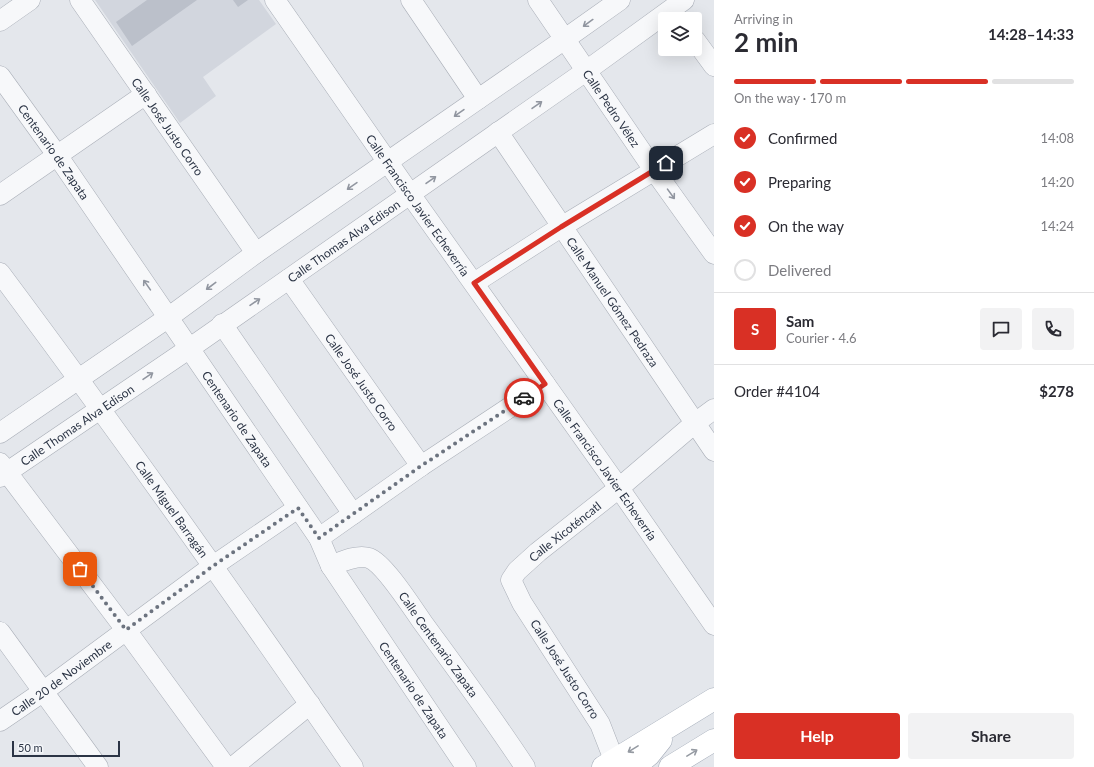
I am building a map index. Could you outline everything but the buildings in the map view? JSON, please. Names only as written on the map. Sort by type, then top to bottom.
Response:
[{"type":"main road","points":[[617,765],[670,725],[714,699]]},
{"type":"main road","points":[[670,767],[714,740]]},
{"type":"street","points":[[0,21],[30,0]]},
{"type":"street","name":"Calle José Justo Corro","points":[[80,0],[256,253]]},
{"type":"street","points":[[411,0],[478,99]]},
{"type":"street","name":"Calle Pedro Vélez","points":[[538,0],[654,170],[714,254]]},
{"type":"street","points":[[0,433],[169,318],[256,253],[620,0]]},
{"type":"street","name":"Calle Francisco Javier Echeverría","points":[[279,2],[410,194],[619,488],[714,625]]},
{"type":"street","name":"Calle Thomas Alva Edison","points":[[2,471],[190,348],[222,324],[676,7]]},
{"type":"street","points":[[702,50],[714,66]]},
{"type":"street","name":"Centenario de Zapata","points":[[0,76],[57,155],[319,538],[331,566],[466,767]]},
{"type":"street","points":[[0,195],[146,94]]},
{"type":"street","name":"Calle Manuel Gómez Pedraza","points":[[498,132],[714,451]]},
{"type":"street","points":[[474,283],[561,227],[714,134]]},
{"type":"street","name":"Calle Miguel Barragán","points":[[0,273],[79,379],[213,566],[353,767]]},
{"type":"street","name":"Calle José Justo Corro","points":[[289,278],[421,466]]},
{"type":"street","points":[[222,324],[353,514]]},
{"type":"street","points":[[319,538],[421,466],[545,384]]},
{"type":"street","name":"Calle Xicoténcatl","points":[[511,580],[517,571],[538,552],[619,488],[695,422],[714,409]]},
{"type":"street","points":[[2,471],[126,630],[226,767]]},
{"type":"street","name":"Calle 20 de Noviembre","points":[[0,721],[44,691],[213,566],[298,508]]},
{"type":"street","name":"Calle Centenario Zapata","points":[[331,566],[362,557],[368,557],[379,565],[400,591],[525,767]]},
{"type":"street","name":"Calle José Justo Corro","points":[[511,580],[522,602],[600,724],[617,765]]},
{"type":"street","points":[[0,632],[98,767]]},
{"type":"street","points":[[233,767],[310,704]]},
{"type":"shaded area","points":[[95,0],[259,0],[276,24],[203,77],[216,96],[180,123]]},
{"type":"way so far","points":[[80,569],[126,630],[213,566],[298,508],[319,538],[421,466],[524,398]]},
{"type":"route","points":[[524,398],[545,384],[474,283],[561,227],[666,163]]}]
